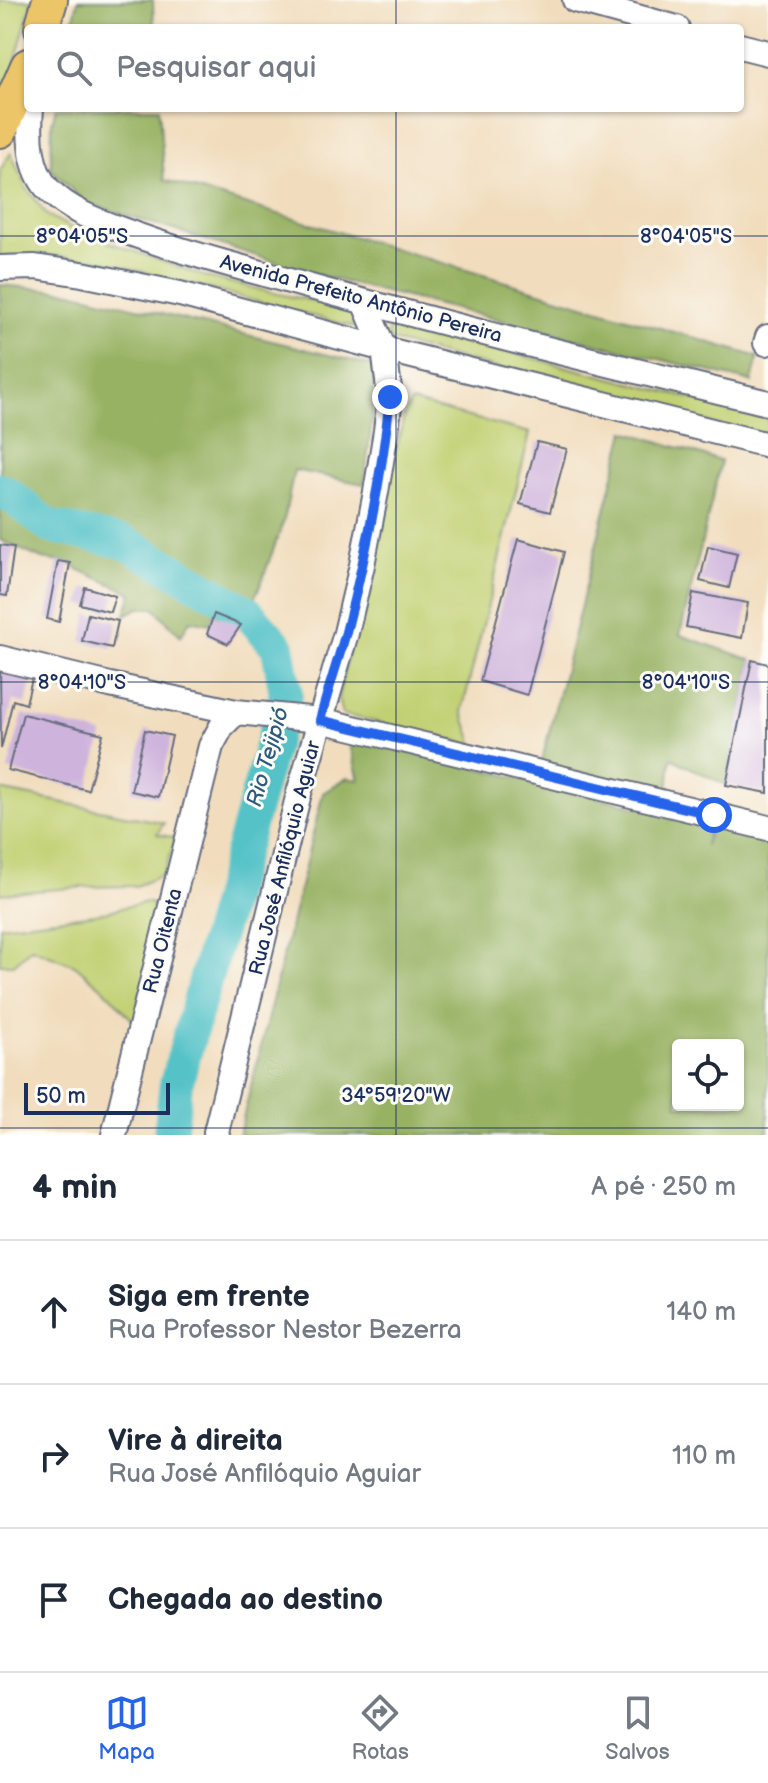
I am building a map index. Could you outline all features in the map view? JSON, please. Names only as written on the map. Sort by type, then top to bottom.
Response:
[{"type":"highway","points":[[43,24],[50,0]]},
{"type":"highway","points":[[0,130],[24,75]]},
{"type":"street","points":[[575,0],[662,24]]},
{"type":"street","points":[[744,47],[768,53]]},
{"type":"street","name":"Avenida Prefeito Antônio Pereira","points":[[31,112],[33,162],[47,188],[72,209],[160,244],[364,302],[768,403]]},
{"type":"street","name":"Avenida Prefeito Antônio Pereira","points":[[0,268],[35,267],[180,294],[384,349],[768,445]]},
{"type":"street","name":"Rua José Anfilóquio Aguiar","points":[[217,1135],[299,793],[310,718],[346,633],[381,461],[390,397],[384,349],[364,302]]},
{"type":"street","points":[[0,658],[236,712],[310,718],[768,828]]},
{"type":"street","name":"Rua Oitenta","points":[[114,1135],[211,746],[222,726],[236,712]]},
{"type":"green space","points":[[0,0],[32,0],[11,77],[0,102]]},
{"type":"green space","points":[[78,0],[153,0],[154,24],[73,24]]},
{"type":"green space","points":[[55,112],[159,112],[164,180],[758,357],[752,382],[321,276],[84,202],[51,169]]},
{"type":"green space","points":[[11,153],[25,186],[47,215],[75,230],[203,276],[354,309],[362,329],[99,260],[41,255],[0,257],[0,170]]},
{"type":"green space","points":[[0,285],[72,292],[374,366],[373,413],[364,484],[294,470],[284,520],[260,586],[241,625],[214,614],[211,624],[190,620],[181,636],[154,608],[139,608],[125,615],[132,593],[70,563],[42,559],[0,540]]},
{"type":"green space","points":[[390,322],[768,418],[768,438],[392,341],[388,335]]},
{"type":"green space","points":[[412,402],[530,433],[462,711],[474,745],[342,714],[338,698],[405,413]]},
{"type":"green space","points":[[625,431],[721,461],[680,635],[752,660],[726,785],[671,758],[668,793],[541,764]]},
{"type":"green space","points":[[348,737],[710,824],[705,846],[714,815],[768,834],[768,1135],[239,1135],[323,793],[347,778],[359,780]]},
{"type":"green space","points":[[0,790],[164,823],[157,834],[176,838],[163,875],[136,886],[0,894]]},
{"type":"green space","points":[[147,902],[163,910],[134,1022],[110,995],[75,965],[31,948],[14,964],[0,964],[0,926],[95,914]]},
{"type":"building","points":[[537,442],[567,449],[550,512],[520,504]]},
{"type":"building","points":[[518,539],[564,552],[527,695],[480,681]]},
{"type":"building","points":[[0,545],[14,547],[7,596],[0,595]]},
{"type":"building","points":[[708,546],[737,553],[729,588],[700,581]]},
{"type":"building","points":[[58,561],[70,563],[59,622],[47,619]]},
{"type":"building","points":[[85,587],[115,596],[110,612],[80,604]]},
{"type":"building","points":[[693,593],[748,603],[742,638],[686,627]]},
{"type":"building","points":[[88,614],[118,621],[112,648],[82,641]]},
{"type":"building","points":[[214,614],[241,625],[228,644],[207,634]]},
{"type":"building","points":[[752,660],[768,664],[768,793],[726,785]]},
{"type":"building","points":[[0,669],[33,674],[26,704],[13,700],[1,749]]},
{"type":"building","points":[[23,714],[103,734],[88,790],[8,770]]},
{"type":"building","points":[[145,730],[172,736],[158,797],[131,791]]},
{"type":"waterway","name":"Rio Tejipió","points":[[0,490],[49,526],[126,543],[247,612],[278,647],[286,694],[176,1084],[170,1135]]},
{"type":"route","points":[[390,397],[362,565],[320,720],[714,815]]}]
